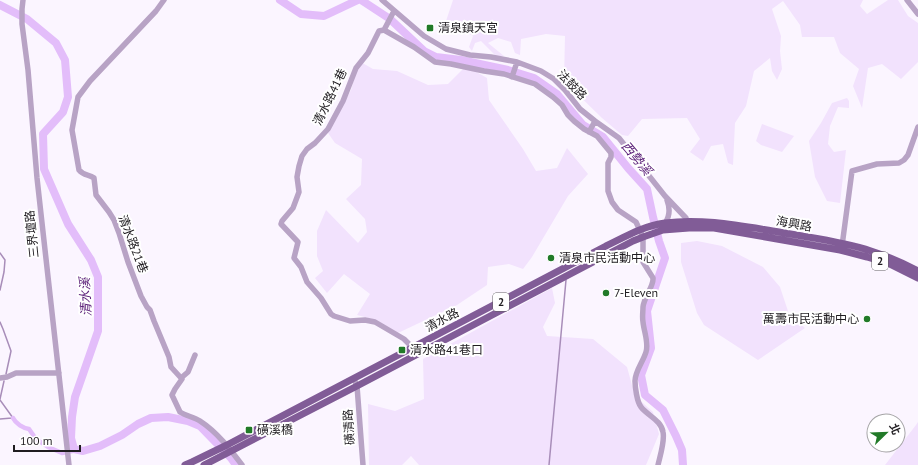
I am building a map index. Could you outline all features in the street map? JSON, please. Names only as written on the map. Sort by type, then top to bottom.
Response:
[{"type":"main road","name":"海興路","points":[[663,226],[687,224],[871,251],[886,256],[918,271]]},
{"type":"main road","name":"2","points":[[645,232],[663,226]]},
{"type":"main road","name":"清水路","points":[[228,449],[357,386],[413,352],[606,246],[645,232]]},
{"type":"main road","name":"海興路","points":[[842,247],[890,264],[918,278]]},
{"type":"main road","name":"清水路","points":[[228,449],[354,379],[413,352]]},
{"type":"main road","name":"2","points":[[188,464],[228,449]]},
{"type":"main road","name":"2","points":[[206,465],[219,453]]},
{"type":"street","name":"三界壇路","points":[[23,0],[22,24],[68,463]]},
{"type":"street","name":"清水路21巷","points":[[164,0],[156,11],[82,90],[78,97],[72,135],[79,170],[86,175],[92,176],[94,179],[96,195],[114,220],[142,296],[150,310],[170,358],[171,367],[181,378]]},
{"type":"street","name":"法鼓路","points":[[382,0],[424,36],[446,49],[470,55],[517,62],[541,71],[554,79],[580,109],[619,138],[665,196],[686,218],[687,224]]},
{"type":"street","points":[[907,0],[918,14]]},
{"type":"street","name":"清水路41巷","points":[[394,11],[384,30],[379,31],[368,53],[356,68],[343,101],[328,129],[302,156],[297,177],[299,192],[293,208],[281,224],[297,240],[298,242],[294,258],[307,282],[321,298],[331,314],[350,321],[365,320],[375,322],[404,339],[413,352]]},
{"type":"street","points":[[384,30],[414,47],[435,62],[504,74],[535,84],[562,105],[574,121],[597,136],[611,152],[611,157],[608,164],[608,191],[612,202],[618,210],[636,222],[645,232],[643,262],[654,281],[646,296],[643,306],[646,351],[635,380],[640,406],[660,424],[663,431],[658,465]]},
{"type":"street","points":[[512,77],[517,62]]},
{"type":"street","points":[[589,132],[595,121]]},
{"type":"street","points":[[842,247],[852,171],[877,164],[899,163],[904,160],[908,155],[918,127]]},
{"type":"street","points":[[663,226],[669,214],[669,205],[665,196]]},
{"type":"street","points":[[196,355],[188,372],[181,378],[182,381],[172,395],[180,412],[208,426],[242,465]]},
{"type":"street","points":[[0,378],[16,373],[59,373]]},
{"type":"street","name":"磺清路","points":[[354,379],[357,386],[363,465]]},
{"type":"shaded area","points":[[453,0],[863,0],[860,6],[867,14],[888,0],[898,0],[908,16],[918,23],[918,62],[901,79],[882,64],[868,68],[862,108],[853,86],[859,69],[840,53],[834,37],[802,37],[800,25],[783,1],[772,9],[781,36],[780,51],[782,69],[777,80],[772,71],[770,58],[754,71],[746,106],[735,123],[733,165],[728,163],[723,144],[711,146],[703,161],[690,152],[700,139],[687,118],[642,119],[628,136],[622,135],[602,118],[564,81],[565,36],[546,34],[521,39],[520,55],[515,53],[511,42],[498,38],[488,43],[504,56],[496,56],[481,41],[475,43],[472,51],[469,47],[473,36],[446,21]]},
{"type":"shaded area","points":[[359,61],[373,69],[397,71],[428,85],[448,84],[466,66],[487,78],[489,100],[523,149],[536,171],[557,168],[567,148],[588,174],[568,196],[532,257],[523,269],[509,264],[488,267],[487,285],[457,305],[398,333],[376,320],[357,315],[370,294],[344,274],[327,293],[315,278],[323,271],[317,256],[317,231],[326,210],[358,243],[367,232],[365,219],[346,199],[361,185],[362,159],[335,143],[328,133],[351,90]]},
{"type":"shaded area","points":[[847,98],[849,101],[849,108],[838,107],[830,126],[828,144],[834,152],[846,150],[840,203],[827,201],[815,177],[809,141],[832,103]]},
{"type":"shaded area","points":[[762,124],[794,136],[782,152],[761,145],[756,141]]},
{"type":"shaded area","points":[[697,241],[722,246],[763,267],[780,287],[789,314],[805,328],[758,360],[704,325],[697,313],[681,262],[681,243]]},
{"type":"shaded area","points":[[552,288],[555,303],[543,327],[547,336],[593,339],[627,367],[635,396],[653,412],[659,434],[646,465],[419,465],[411,456],[402,465],[369,465],[368,404],[395,411],[424,399],[423,359]]},
{"type":"shaded area","points":[[918,422],[918,465],[885,465],[894,453],[906,453],[906,438]]},
{"type":"waterway","name":"西勢溪","points":[[280,0],[301,14],[324,16],[358,0]]},
{"type":"waterway","name":"西勢溪","points":[[361,0],[390,19],[424,51],[436,57],[461,60],[508,70],[534,78],[557,94],[583,125],[603,137],[647,189],[659,241],[665,258],[647,311],[651,348],[641,375],[645,395],[663,410],[676,436],[682,450],[683,465]]},
{"type":"waterway","name":"清水溪","points":[[0,5],[27,19],[56,43],[65,60],[68,97],[63,112],[43,134],[44,169],[68,224],[91,260],[98,277],[98,331],[75,397],[71,438],[74,449],[83,451],[100,446],[151,418],[168,417],[188,421],[200,426],[236,465]]},
{"type":"waterway","points":[[0,253],[5,260],[0,290]]},
{"type":"waterway","points":[[549,465],[566,280]]},
{"type":"waterway","points":[[0,322],[11,351],[6,374]]},
{"type":"waterway","points":[[0,399],[4,381]]},
{"type":"waterway","points":[[0,400],[13,418]]},
{"type":"waterway","points":[[0,419],[12,418]]},
{"type":"waterway","points":[[13,418],[24,428],[29,429],[36,439],[48,447],[62,453],[77,450]]},
{"type":"place","name":"清泉鎮天宮","points":[[430,28]]},
{"type":"place","name":"清泉市民活動中心","points":[[551,258]]},
{"type":"place","name":"7-Eleven","points":[[606,293]]},
{"type":"place","name":"萬壽市民活動中心","points":[[867,319]]},
{"type":"place","name":"清水路41巷口","points":[[402,350]]},
{"type":"place","name":"磺溪橋","points":[[249,430]]}]
